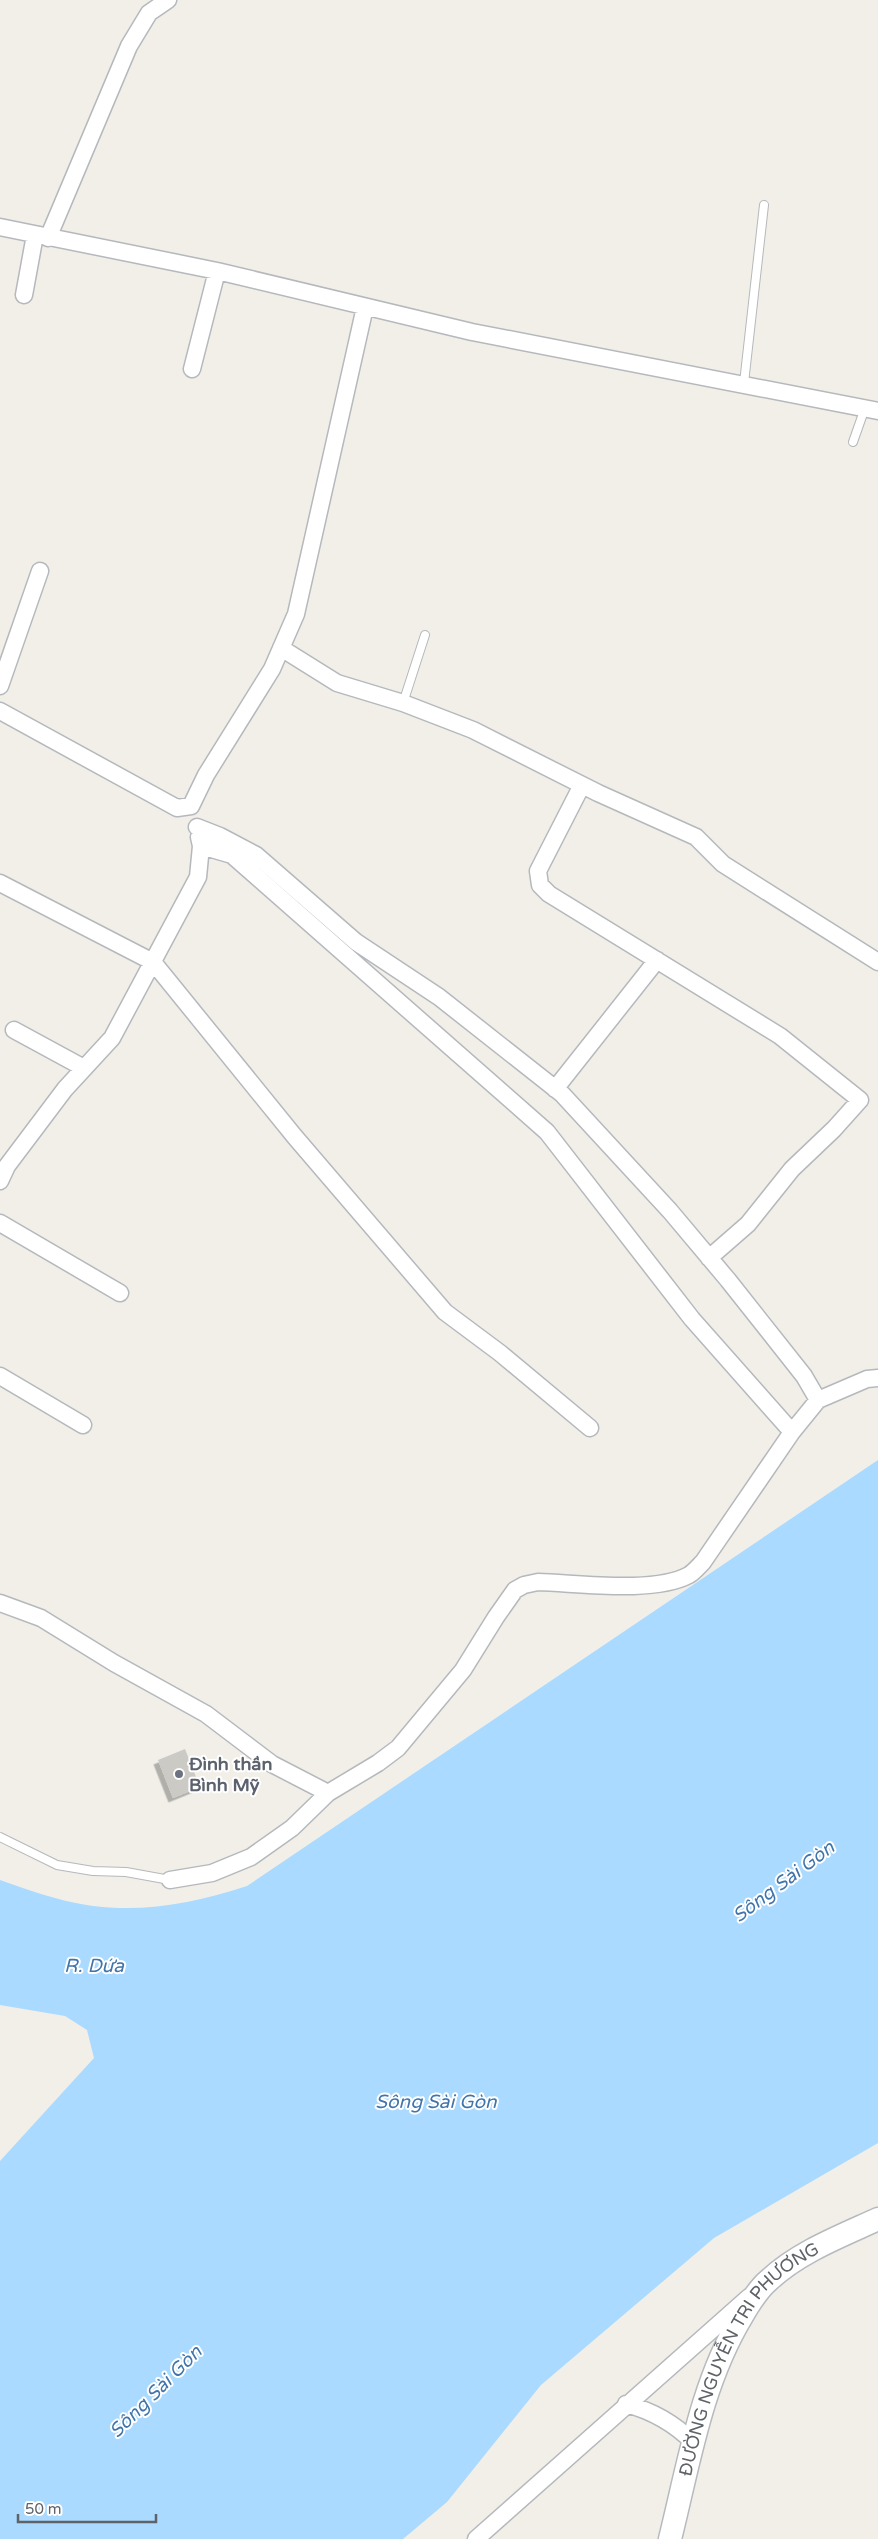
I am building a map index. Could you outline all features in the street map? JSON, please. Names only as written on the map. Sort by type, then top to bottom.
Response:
[{"type":"street","points":[[24,294],[42,237],[130,46],[149,13],[168,0]]},
{"type":"street","points":[[0,227],[217,271],[472,332],[871,409]]},
{"type":"street","points":[[192,369],[217,271]]},
{"type":"street","points":[[0,1181],[7,1166],[65,1088],[112,1038],[198,877],[201,846],[191,806],[206,776],[272,669],[296,614],[366,307]]},
{"type":"street","points":[[0,686],[40,571]]},
{"type":"street","points":[[281,648],[337,683],[403,703],[473,730],[582,785],[696,837],[723,864],[878,962]]},
{"type":"street","points":[[0,711],[177,808],[191,806]]},
{"type":"street","points":[[582,785],[538,871],[540,885],[549,894],[780,1036],[860,1100],[834,1129],[792,1169],[748,1224],[709,1258]]},
{"type":"street","points":[[197,827],[220,836],[256,855],[356,942],[439,997],[555,1089],[670,1211],[804,1376],[818,1400]]},
{"type":"street","points":[[201,846],[232,855],[547,1132],[692,1319],[792,1432]]},
{"type":"street","points":[[0,883],[153,962],[295,1137],[445,1312],[500,1353],[590,1428]]},
{"type":"street","points":[[555,1089],[657,960]]},
{"type":"street","points":[[14,1030],[84,1068]]},
{"type":"street","points":[[0,1223],[120,1294]]},
{"type":"street","points":[[0,1376],[83,1425]]},
{"type":"street","points":[[170,1880],[212,1873],[252,1857],[292,1828],[328,1793],[378,1763],[398,1748],[463,1670],[496,1617],[520,1588],[538,1582],[645,1585],[671,1582],[690,1574],[703,1562],[792,1432],[818,1400],[867,1379],[878,1378]]},
{"type":"street","points":[[0,1603],[41,1618],[114,1663],[206,1714],[272,1764],[328,1793]]},
{"type":"street","name":"ĐƯỜNG NGUYỄN TRI PHƯƠNG","points":[[670,2539],[705,2397],[723,2348],[749,2304],[768,2280],[812,2251],[878,2219]]},
{"type":"street","points":[[476,2539],[768,2280]]},
{"type":"street","points":[[626,2404],[662,2417],[674,2424],[694,2443]]},
{"type":"lane","points":[[744,383],[764,205]]},
{"type":"lane","points":[[853,442],[871,409]]},
{"type":"lane","points":[[403,703],[425,635]]},
{"type":"lane","points":[[0,1837],[25,1851],[58,1865],[126,1872],[170,1880]]},
{"type":"water","name":"Sông Sài Gòn","points":[[878,1460],[878,2143],[714,2238],[541,2385],[447,2502],[403,2539],[0,2539],[0,2161],[94,2058],[87,2030],[65,2016],[0,2005],[0,1880],[48,1896],[80,1904],[128,1908],[176,1904],[247,1886]]},
{"type":"building","name":"Đình thần Bình Mỹ","points":[[185,1749],[200,1787],[173,1798],[158,1760]]},
{"type":"place","name":"Đình thần Bình Mỹ","points":[[179,1774]]},
{"type":"water label","name":"R. Dứa","points":[[94,1965]]}]
